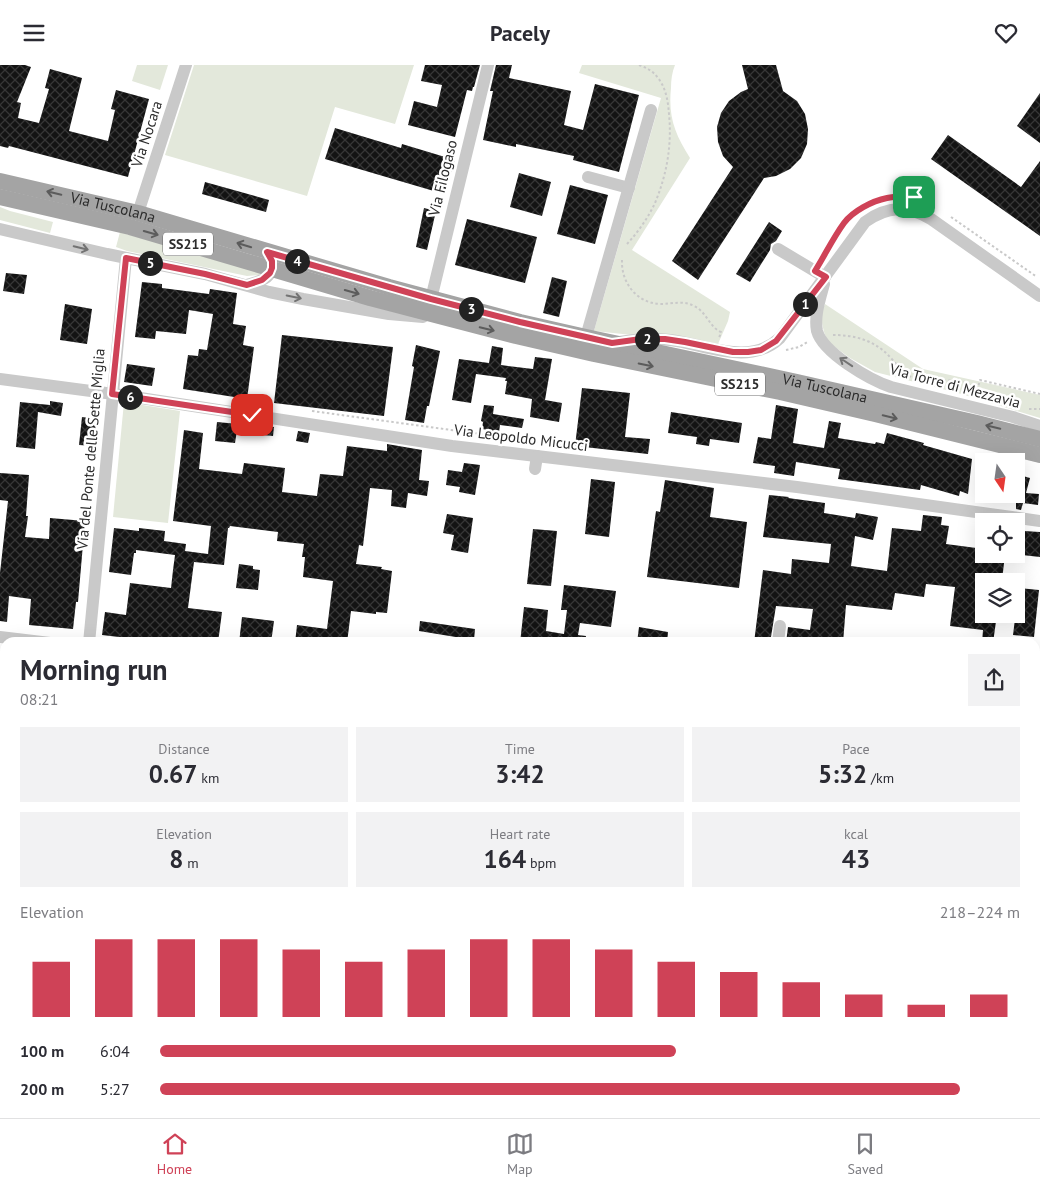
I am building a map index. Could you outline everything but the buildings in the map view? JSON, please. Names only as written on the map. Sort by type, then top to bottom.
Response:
[{"type":"main road","name":"Via Tuscolana","points":[[0,181],[138,213],[431,299],[520,322],[806,384],[1040,439]]},
{"type":"main road","name":"Via Tuscolana","points":[[0,197],[130,227],[361,295],[516,336],[865,411],[1040,455]]},
{"type":"street","name":"Via Nocara","points":[[138,213],[186,65]]},
{"type":"street","name":"Via Filogaso","points":[[431,299],[488,65]]},
{"type":"street","points":[[586,337],[651,111]]},
{"type":"street","points":[[588,177],[629,188]]},
{"type":"street","points":[[612,343],[653,339],[685,342],[733,352],[765,349],[780,338],[820,274],[865,222],[875,215],[886,211],[905,209],[919,212],[1040,296]]},
{"type":"street","name":"Via Tuscolana","points":[[0,229],[205,274],[269,292],[303,299],[389,314],[440,317]]},
{"type":"street","points":[[778,249],[820,274]]},
{"type":"street","points":[[247,285],[265,278],[270,273],[272,268],[271,259],[267,252]]},
{"type":"street","name":"Via del Ponte delle Sette Miglia","points":[[91,637],[126,258]]},
{"type":"street","points":[[820,274],[816,317],[820,337]]},
{"type":"street","name":"Via Torre di Mezzavia","points":[[820,337],[826,347],[837,356],[883,385],[1013,417],[1040,426]]},
{"type":"street","name":"Via Leopoldo Micucci","points":[[0,379],[442,444],[536,463],[797,487],[1040,521]]},
{"type":"street","points":[[779,637],[780,626]]},
{"type":"path","points":[[624,247],[645,222],[654,204],[664,177],[671,141],[668,97],[659,78],[653,72],[639,65]]},
{"type":"path","points":[[820,274],[844,222],[859,210]]},
{"type":"path","points":[[949,215],[1040,279]]},
{"type":"path","points":[[623,253],[622,271],[633,292],[658,304],[680,302],[698,308],[704,313],[715,329],[721,332],[717,343]]},
{"type":"path","points":[[765,349],[787,350],[799,347],[813,339],[832,335],[860,338],[880,348],[902,372],[912,378],[930,382],[958,381],[970,383],[1009,403]]},
{"type":"path","points":[[974,402],[980,380],[1040,394]]},
{"type":"path","points":[[1025,408],[1040,409]]},
{"type":"shaded area","points":[[137,65],[168,65],[160,90],[132,81]]},
{"type":"shaded area","points":[[194,65],[414,65],[395,124],[335,107],[307,196],[165,155]]},
{"type":"shaded area","points":[[582,65],[675,65],[672,73],[670,98],[672,117],[680,141],[690,158],[632,250],[730,312],[718,344],[594,331],[661,98],[579,73]]},
{"type":"shaded area","points":[[0,207],[53,222],[50,233],[0,220]]},
{"type":"shaded area","points":[[120,232],[262,272],[259,275],[247,276],[127,251],[116,247]]},
{"type":"shaded area","points":[[825,304],[923,369],[1040,395],[1040,418],[958,393],[875,372],[850,358],[828,342],[822,323],[822,311]]},
{"type":"shaded area","points":[[124,402],[180,411],[168,523],[113,517]]},
{"type":"route","points":[[252,415],[112,394],[126,258],[205,274],[247,285],[262,280],[270,273],[272,261],[267,252],[431,299],[612,343],[641,339],[665,339],[740,353],[765,349],[780,338],[826,277],[815,271],[844,222],[859,210],[872,203],[888,198],[914,197]]}]
